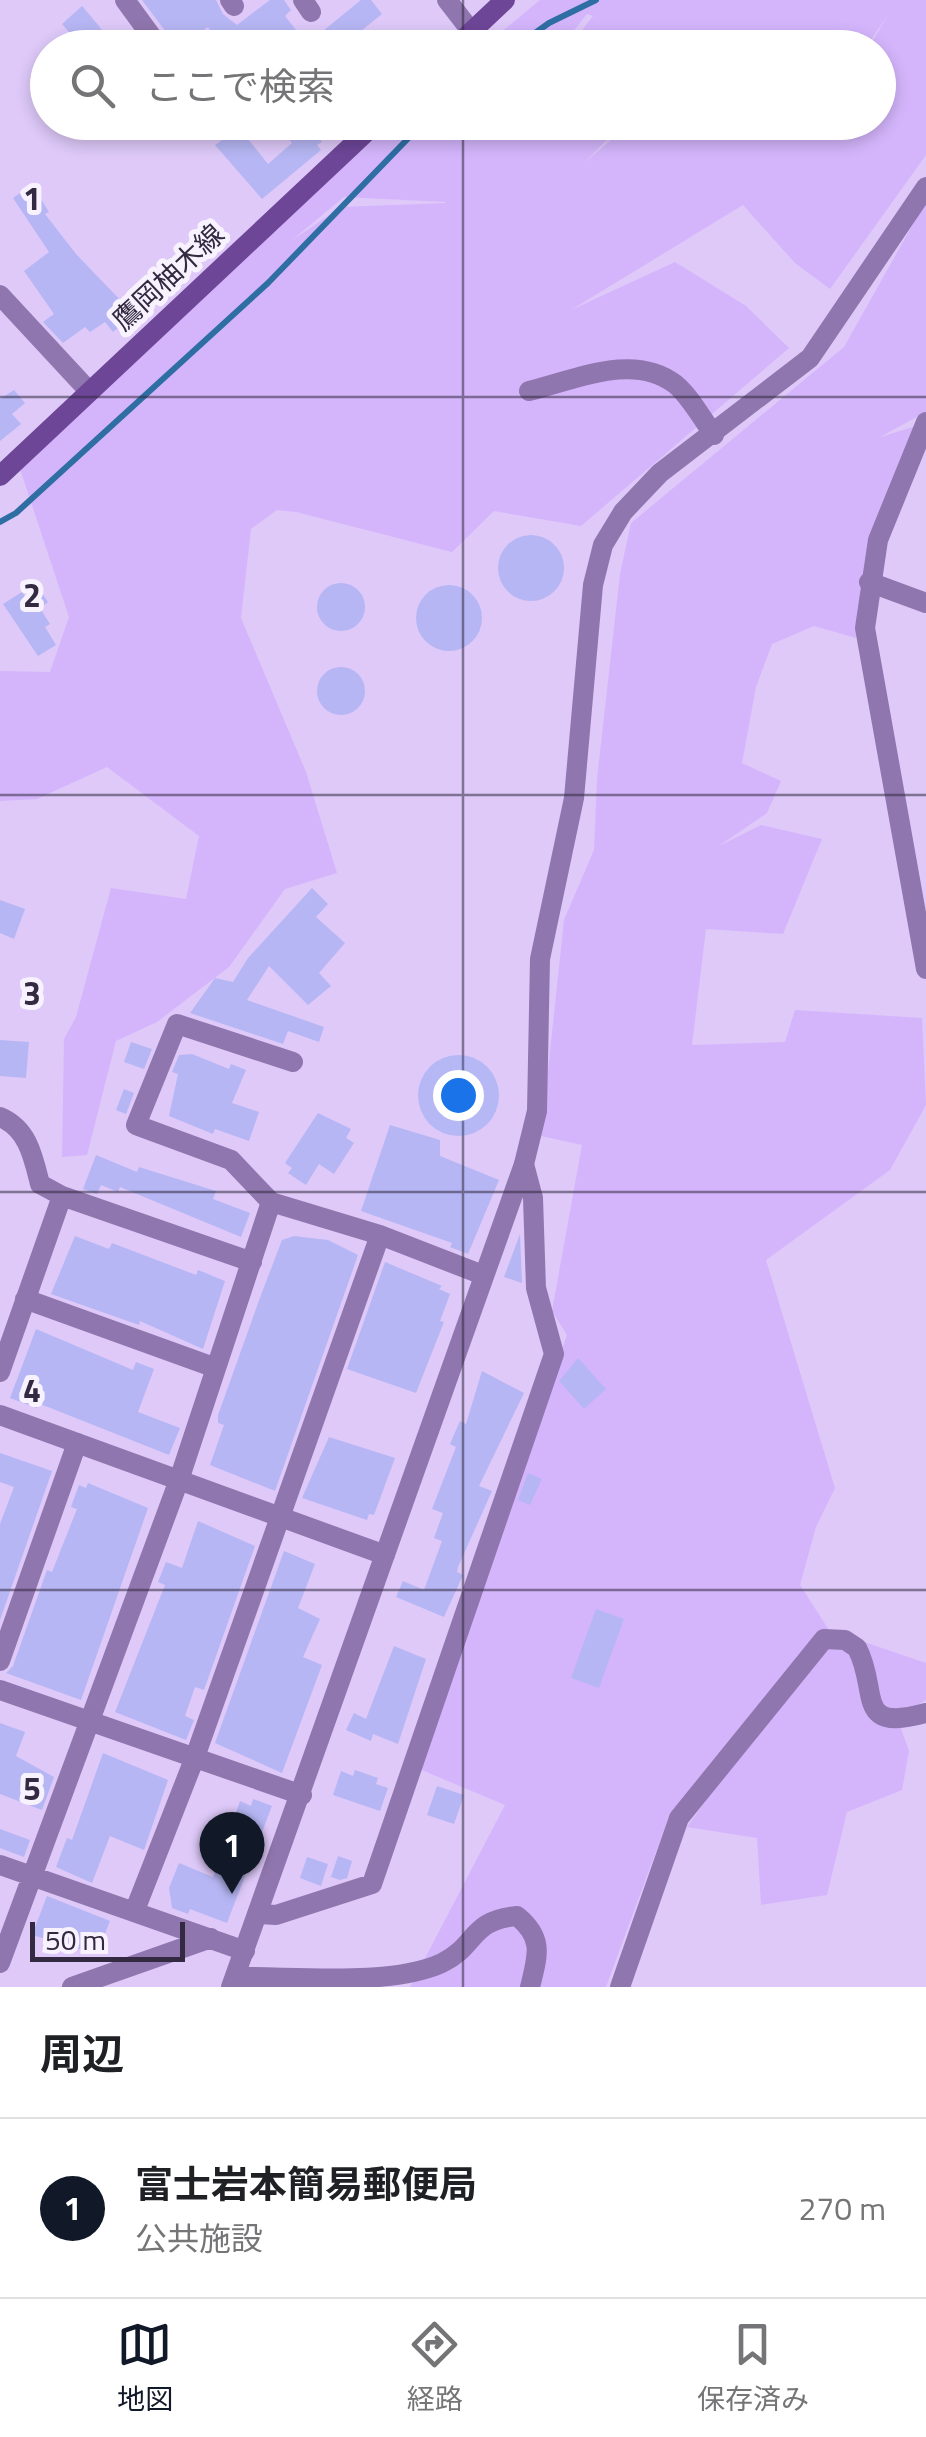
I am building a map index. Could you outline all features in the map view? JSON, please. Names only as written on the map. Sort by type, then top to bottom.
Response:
[{"type":"main road","points":[[472,30],[505,0]]},
{"type":"main road","name":"鷹岡柚木線","points":[[0,476],[358,140]]},
{"type":"street","points":[[124,0],[146,30]]},
{"type":"street","points":[[447,0],[470,30]]},
{"type":"street","points":[[530,1987],[540,1949],[535,1930],[516,1916],[490,1918],[442,1963],[387,1981],[233,1982],[524,1164],[536,1111],[540,959],[574,798],[592,585],[603,545],[629,504],[660,473],[810,358],[926,187]]},
{"type":"street","points":[[0,295],[88,390]]},
{"type":"street","points":[[528,391],[627,367],[652,371],[677,386],[714,435]]},
{"type":"street","points":[[926,422],[878,540],[864,628],[926,970]]},
{"type":"street","points":[[869,582],[926,603]]},
{"type":"street","points":[[294,1062],[177,1024],[136,1124],[231,1160],[271,1202],[380,1236],[483,1275]]},
{"type":"street","points":[[0,1117],[12,1122],[30,1144],[40,1184],[62,1196],[252,1262]]},
{"type":"street","points":[[259,1914],[276,1916],[372,1884],[554,1354],[536,1288],[533,1198],[524,1164]]},
{"type":"street","points":[[0,1372],[62,1196]]},
{"type":"street","points":[[0,1964],[179,1480],[271,1202]]},
{"type":"street","points":[[135,1910],[195,1758],[380,1236]]},
{"type":"street","points":[[25,1300],[216,1368]]},
{"type":"street","points":[[0,1416],[385,1555]]},
{"type":"street","points":[[0,1661],[77,1443]]},
{"type":"street","points":[[620,1987],[680,1818],[824,1640],[846,1640],[857,1648],[870,1700],[878,1714],[895,1721],[926,1713]]},
{"type":"street","points":[[0,1690],[302,1795]]},
{"type":"street","points":[[0,1865],[246,1951]]},
{"type":"street","points":[[72,1987],[211,1938]]},
{"type":"shaded area","points":[[540,0],[926,0],[926,155],[830,289],[795,263],[743,205],[571,310],[675,262],[746,306],[789,348],[581,526],[494,511],[452,552],[296,512],[277,510],[251,529],[241,618],[306,772],[337,873],[285,889],[229,967],[157,1022],[116,1041],[87,1155],[62,1157],[64,1039],[76,1017],[111,888],[186,899],[199,836],[107,767],[37,799],[0,801],[0,671],[50,672],[69,617],[20,469],[329,177],[374,140],[606,140],[585,162],[611,140],[896,140],[896,30],[879,30],[888,15],[878,30],[582,30],[593,16],[587,14],[574,30],[504,30]],"holes":[[[344,197],[446,203],[341,207],[291,241]]]},
{"type":"shaded area","points":[[926,201],[926,412],[880,437],[926,423],[878,540],[856,638],[814,626],[772,644],[756,687],[742,763],[781,781],[767,813],[719,846],[761,825],[822,839],[783,934],[706,929],[692,1045],[785,1042],[795,1010],[922,1018],[926,1105],[890,1170],[766,1260],[835,1488],[816,1527],[800,1585],[829,1630],[926,1663],[926,1700],[897,1717],[909,1751],[902,1790],[847,1812],[827,1895],[761,1905],[757,1838],[687,1827],[816,1647],[668,1819],[606,1987],[410,1987],[505,1805],[417,1768],[567,1335],[552,1311],[582,1145],[541,1136],[564,920],[594,850],[597,779],[620,574],[631,523],[844,347]]},
{"type":"building","points":[[142,0],[216,0],[223,14],[237,25],[270,0],[284,0],[291,10],[285,16],[296,30],[208,27],[164,30]]},
{"type":"building","points":[[361,0],[371,0],[382,14],[362,30],[324,30]]},
{"type":"building","points":[[82,6],[102,30],[67,30],[62,24]]},
{"type":"building","points":[[222,140],[249,140],[268,164],[292,143],[290,140],[322,142],[317,145],[321,150],[262,199],[215,145]]},
{"type":"building","points":[[27,188],[35,200],[39,196],[49,212],[45,214],[76,254],[124,304],[117,309],[126,321],[113,332],[105,322],[90,332],[85,327],[63,343],[43,322],[54,314],[24,271],[49,252],[13,198]]},
{"type":"building","points":[[14,390],[25,403],[12,414],[21,424],[0,441],[0,399]]},
{"type":"building","points":[[531,535],[554,545],[564,568],[554,591],[531,601],[508,591],[498,568],[508,545]]},
{"type":"building","points":[[341,583],[358,590],[365,607],[358,624],[341,631],[324,624],[317,607],[324,590]]},
{"type":"building","points":[[449,585],[472,595],[482,618],[472,641],[449,651],[426,641],[416,618],[426,595]]},
{"type":"building","points":[[39,589],[48,602],[40,608],[50,624],[45,627],[56,645],[38,656],[3,604],[22,592],[26,598]]},
{"type":"building","points":[[341,667],[358,674],[365,691],[358,708],[341,715],[324,708],[317,691],[324,674]]},
{"type":"building","points":[[312,888],[328,904],[316,917],[345,943],[319,973],[331,986],[308,1005],[269,966],[247,1000],[324,1027],[319,1042],[288,1031],[283,1044],[190,1013],[215,978],[233,982],[248,958]]},
{"type":"building","points":[[0,900],[25,909],[14,939],[0,933]]},
{"type":"building","points":[[0,1040],[29,1042],[26,1078],[0,1076]]},
{"type":"building","points":[[131,1042],[152,1049],[144,1069],[124,1062]]},
{"type":"building","points":[[192,1054],[229,1069],[231,1064],[246,1070],[232,1103],[259,1112],[249,1141],[215,1129],[213,1134],[169,1116],[178,1074],[172,1072],[179,1055]]},
{"type":"building","points":[[124,1089],[134,1093],[126,1114],[116,1110]]},
{"type":"building","points":[[318,1113],[351,1129],[346,1138],[354,1143],[334,1174],[319,1164],[306,1185],[288,1173],[292,1168],[285,1163]]},
{"type":"building","points":[[390,1125],[440,1140],[440,1156],[499,1180],[468,1254],[450,1247],[452,1243],[361,1211]]},
{"type":"building","points":[[96,1155],[137,1172],[139,1167],[216,1191],[213,1199],[250,1213],[241,1237],[120,1187],[118,1192],[101,1185],[97,1194],[83,1189]]},
{"type":"building","points":[[520,1234],[522,1283],[504,1277]]},
{"type":"building","points":[[75,1236],[109,1249],[112,1243],[196,1275],[198,1270],[225,1281],[203,1349],[140,1321],[139,1325],[51,1294]]},
{"type":"building","points":[[294,1236],[328,1240],[358,1255],[275,1491],[210,1465],[224,1425],[218,1423],[218,1415],[261,1295],[282,1240]]},
{"type":"building","points":[[385,1262],[442,1286],[439,1289],[450,1294],[440,1321],[444,1322],[416,1393],[347,1369]]},
{"type":"building","points":[[36,1329],[133,1370],[136,1362],[154,1369],[138,1412],[180,1428],[169,1455],[48,1407],[39,1404],[37,1408],[10,1398]]},
{"type":"building","points":[[578,1358],[606,1389],[584,1409],[559,1381]]},
{"type":"building","points":[[482,1371],[524,1393],[479,1486],[492,1491],[458,1567],[457,1572],[463,1575],[444,1617],[396,1597],[403,1581],[424,1590],[442,1541],[434,1538],[443,1513],[432,1509],[456,1447],[450,1444],[460,1421],[466,1424]]},
{"type":"building","points":[[329,1437],[395,1458],[374,1515],[369,1514],[367,1520],[302,1498]]},
{"type":"building","points":[[0,1453],[52,1471],[0,1620],[0,1524],[14,1487],[0,1482]]},
{"type":"building","points":[[528,1473],[542,1479],[530,1505],[518,1500]]},
{"type":"building","points":[[88,1483],[148,1508],[81,1700],[6,1673],[13,1666],[47,1570],[52,1572],[77,1509],[71,1507],[79,1485],[86,1488]]},
{"type":"building","points":[[198,1521],[255,1546],[204,1690],[195,1687],[185,1716],[194,1720],[186,1740],[115,1712],[165,1585],[158,1582],[166,1562],[182,1568]]},
{"type":"building","points":[[284,1551],[315,1564],[298,1608],[320,1619],[303,1657],[322,1665],[282,1773],[215,1743]]},
{"type":"building","points":[[596,1609],[624,1619],[599,1688],[571,1678]]},
{"type":"building","points":[[394,1646],[426,1659],[398,1744],[373,1734],[371,1741],[346,1730],[354,1713],[366,1719]]},
{"type":"building","points":[[0,1723],[25,1732],[16,1756],[54,1777],[42,1810],[0,1794]]},
{"type":"building","points":[[103,1753],[168,1780],[144,1850],[110,1836],[92,1883],[56,1867],[67,1838],[72,1840]]},
{"type":"building","points":[[355,1770],[378,1778],[376,1784],[388,1788],[380,1811],[333,1795],[341,1771],[353,1776]]},
{"type":"building","points":[[437,1786],[464,1795],[454,1824],[427,1815]]},
{"type":"building","points":[[253,1799],[272,1806],[227,1923],[190,1909],[188,1914],[172,1908],[169,1888],[179,1863],[213,1877],[240,1801],[251,1806]]},
{"type":"building","points":[[0,1829],[30,1840],[24,1857],[0,1848]]},
{"type":"building","points":[[338,1856],[352,1861],[347,1878],[340,1880],[331,1877]]},
{"type":"building","points":[[307,1857],[328,1864],[321,1886],[300,1878]]},
{"type":"building","points":[[47,1896],[110,1921],[97,1954],[32,1935]]},
{"type":"waterway","points":[[539,30],[596,0]]},
{"type":"waterway","points":[[0,522],[16,513],[268,283],[407,140]]},
{"type":"place","name":"富士岩本簡易郵便局","points":[[232,1894]]}]
